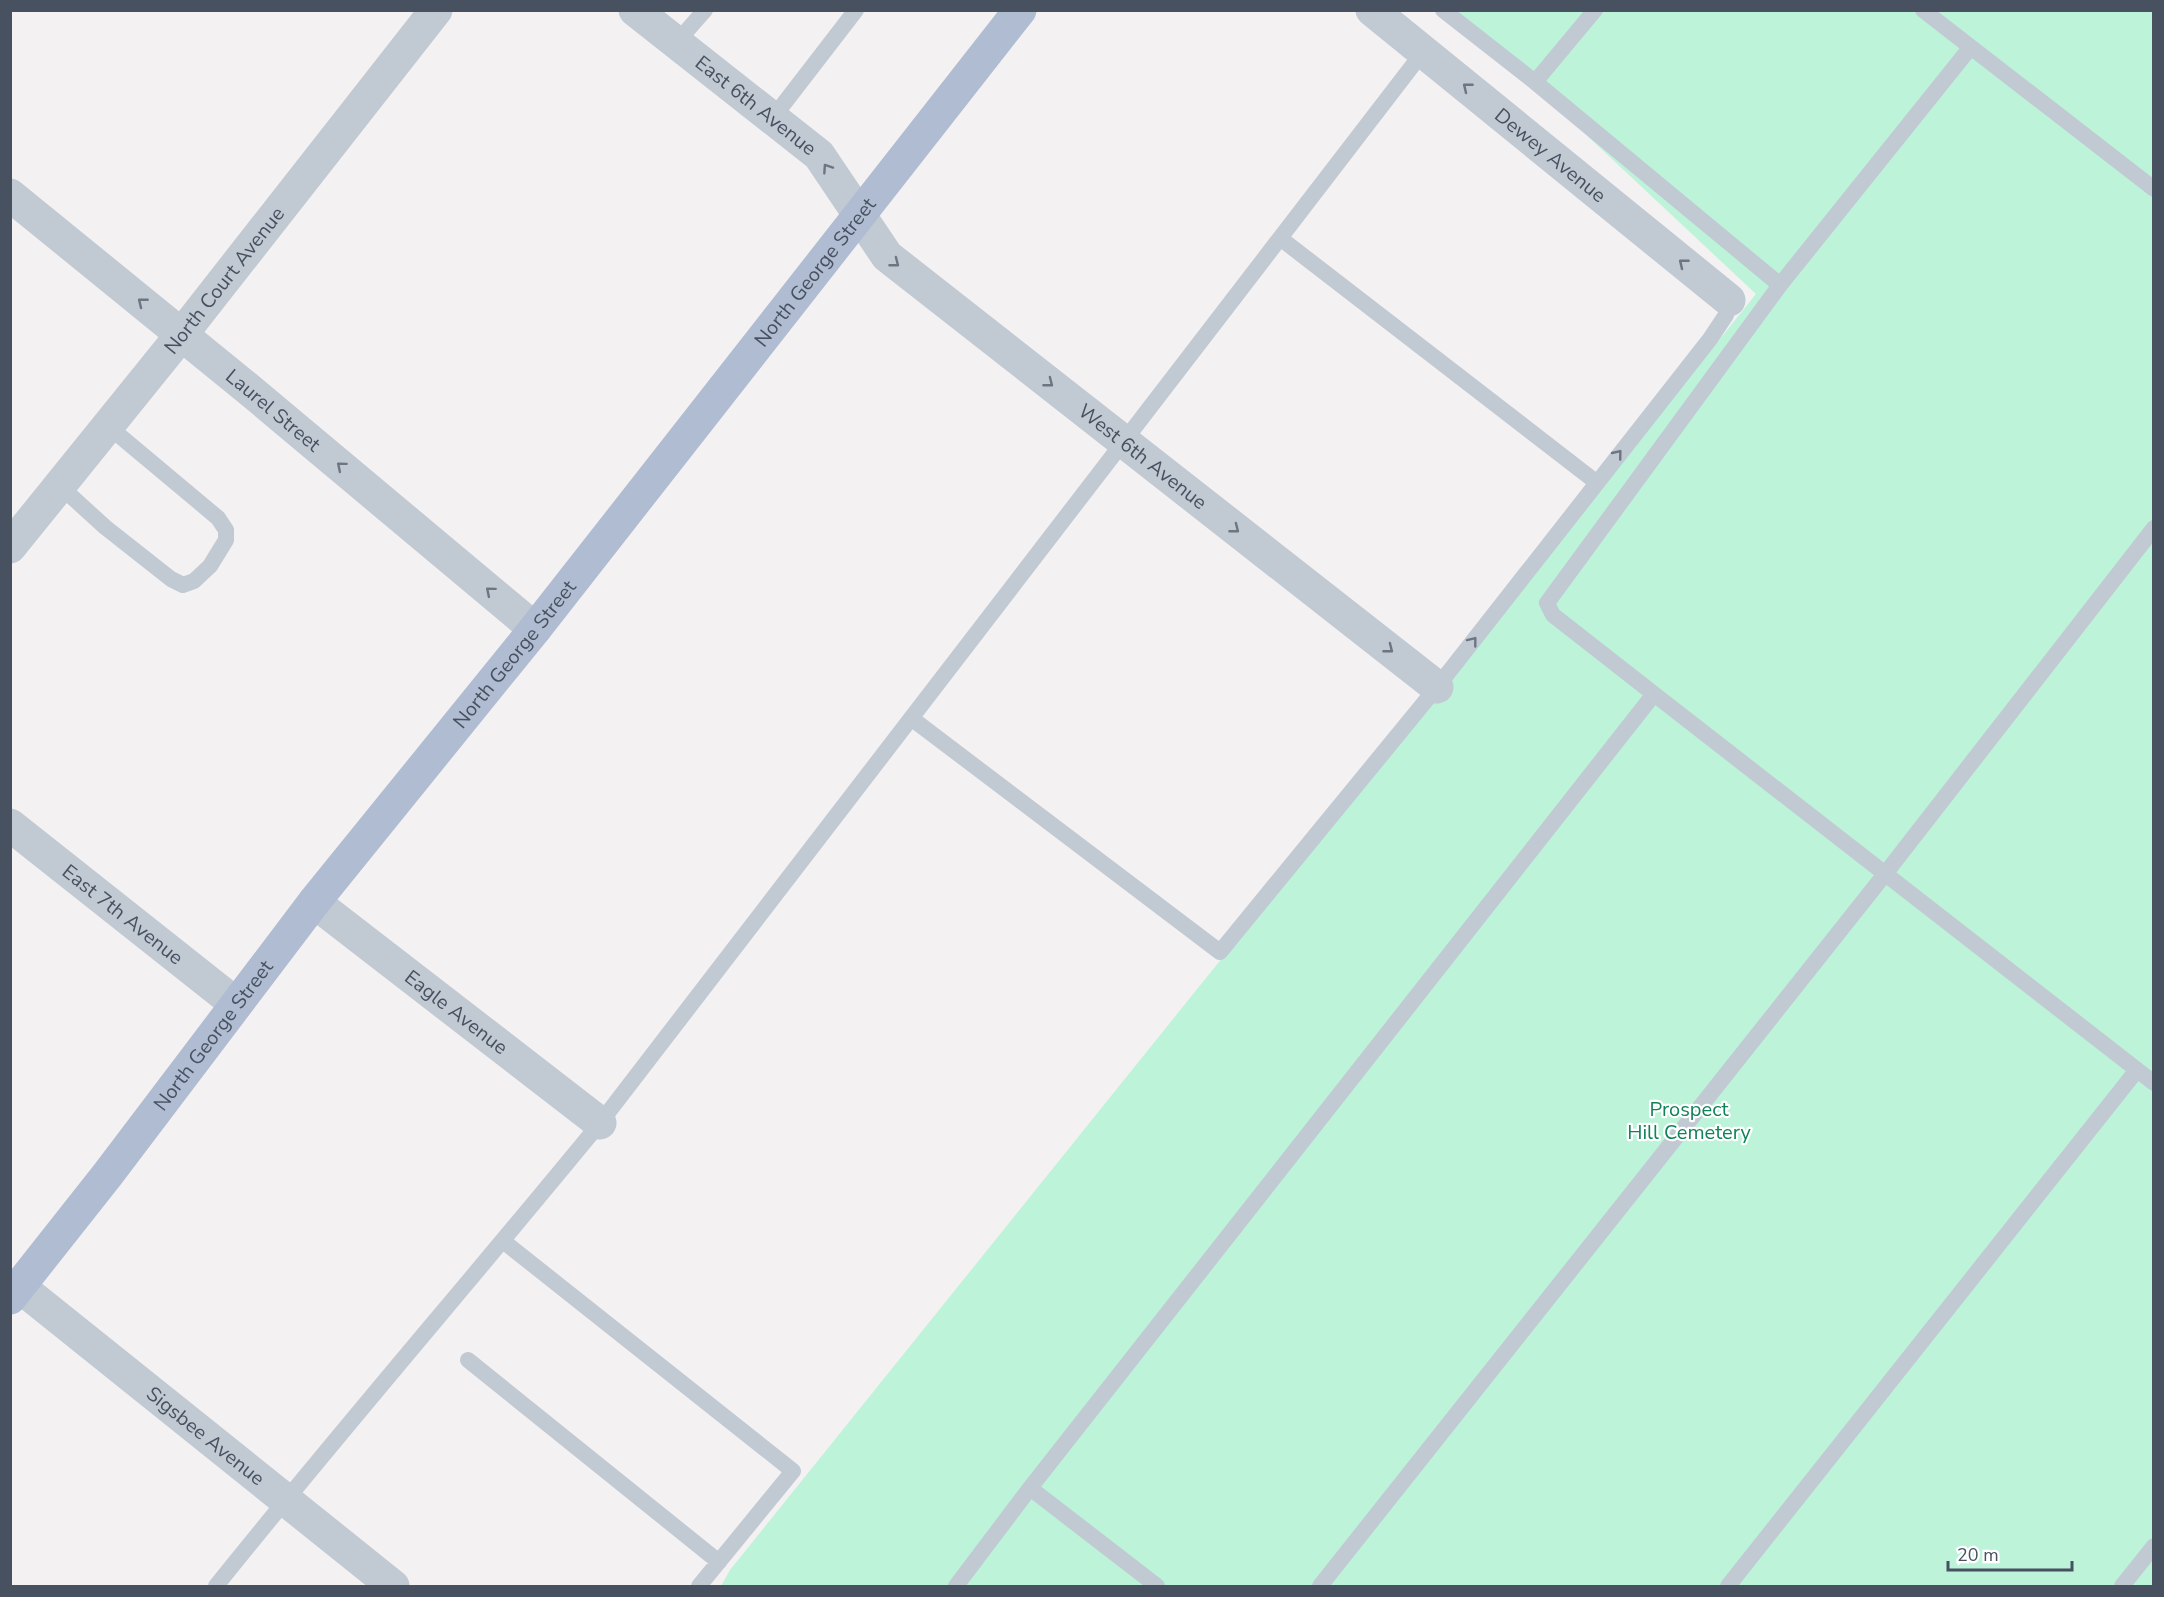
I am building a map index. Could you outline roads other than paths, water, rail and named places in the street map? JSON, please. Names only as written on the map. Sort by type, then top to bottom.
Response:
[{"type":"main road","name":"North George Street","points":[[15,1292],[108,1174],[314,902],[535,629],[1020,10]]},
{"type":"street","name":"North Court Avenue","points":[[10,547],[182,334],[436,10]]},
{"type":"street","name":"East 6th Avenue","points":[[635,10],[819,155],[860,216]]},
{"type":"street","name":"Dewey Avenue","points":[[1372,10],[1729,300]]},
{"type":"street","name":"Laurel Street","points":[[10,195],[182,334],[535,629]]},
{"type":"street","name":"West 6th Avenue","points":[[860,216],[887,256],[1437,687]]},
{"type":"street","name":"East 7th Avenue","points":[[10,825],[236,1004]]},
{"type":"street","name":"Eagle Avenue","points":[[314,902],[600,1123]]},
{"type":"street","name":"Sigsbee Avenue","points":[[15,1292],[393,1587]]},
{"type":"lane","points":[[676,44],[705,10]]},
{"type":"lane","points":[[772,119],[856,10]]},
{"type":"lane","points":[[1443,10],[1535,82],[1780,285]]},
{"type":"lane","points":[[1535,82],[1595,10]]},
{"type":"lane","points":[[1923,10],[2154,189]]},
{"type":"lane","points":[[1970,48],[1780,285],[1547,603],[1553,615],[2154,1083]]},
{"type":"lane","points":[[216,1587],[284,1500],[600,1123],[1423,52]]},
{"type":"lane","points":[[1280,238],[1596,482]]},
{"type":"lane","points":[[911,718],[1220,952],[1437,687],[1710,339],[1726,315],[1729,300]]},
{"type":"lane","points":[[60,486],[105,527],[171,579],[183,585],[194,581],[210,566],[226,540],[226,530],[218,518],[108,426]]},
{"type":"lane","points":[[1320,1587],[1885,874],[2154,528]]},
{"type":"lane","points":[[956,1587],[1030,1488],[1654,694]]},
{"type":"lane","points":[[1728,1587],[2137,1070]]},
{"type":"lane","points":[[503,1241],[793,1470],[699,1587]]},
{"type":"lane","points":[[468,1360],[719,1562]]},
{"type":"lane","points":[[1030,1488],[1157,1587]]},
{"type":"lane","points":[[2122,1587],[2154,1546]]},
{"type":"park label","name":"Prospect Hill Cemetery","points":[[1689,1120]]}]
